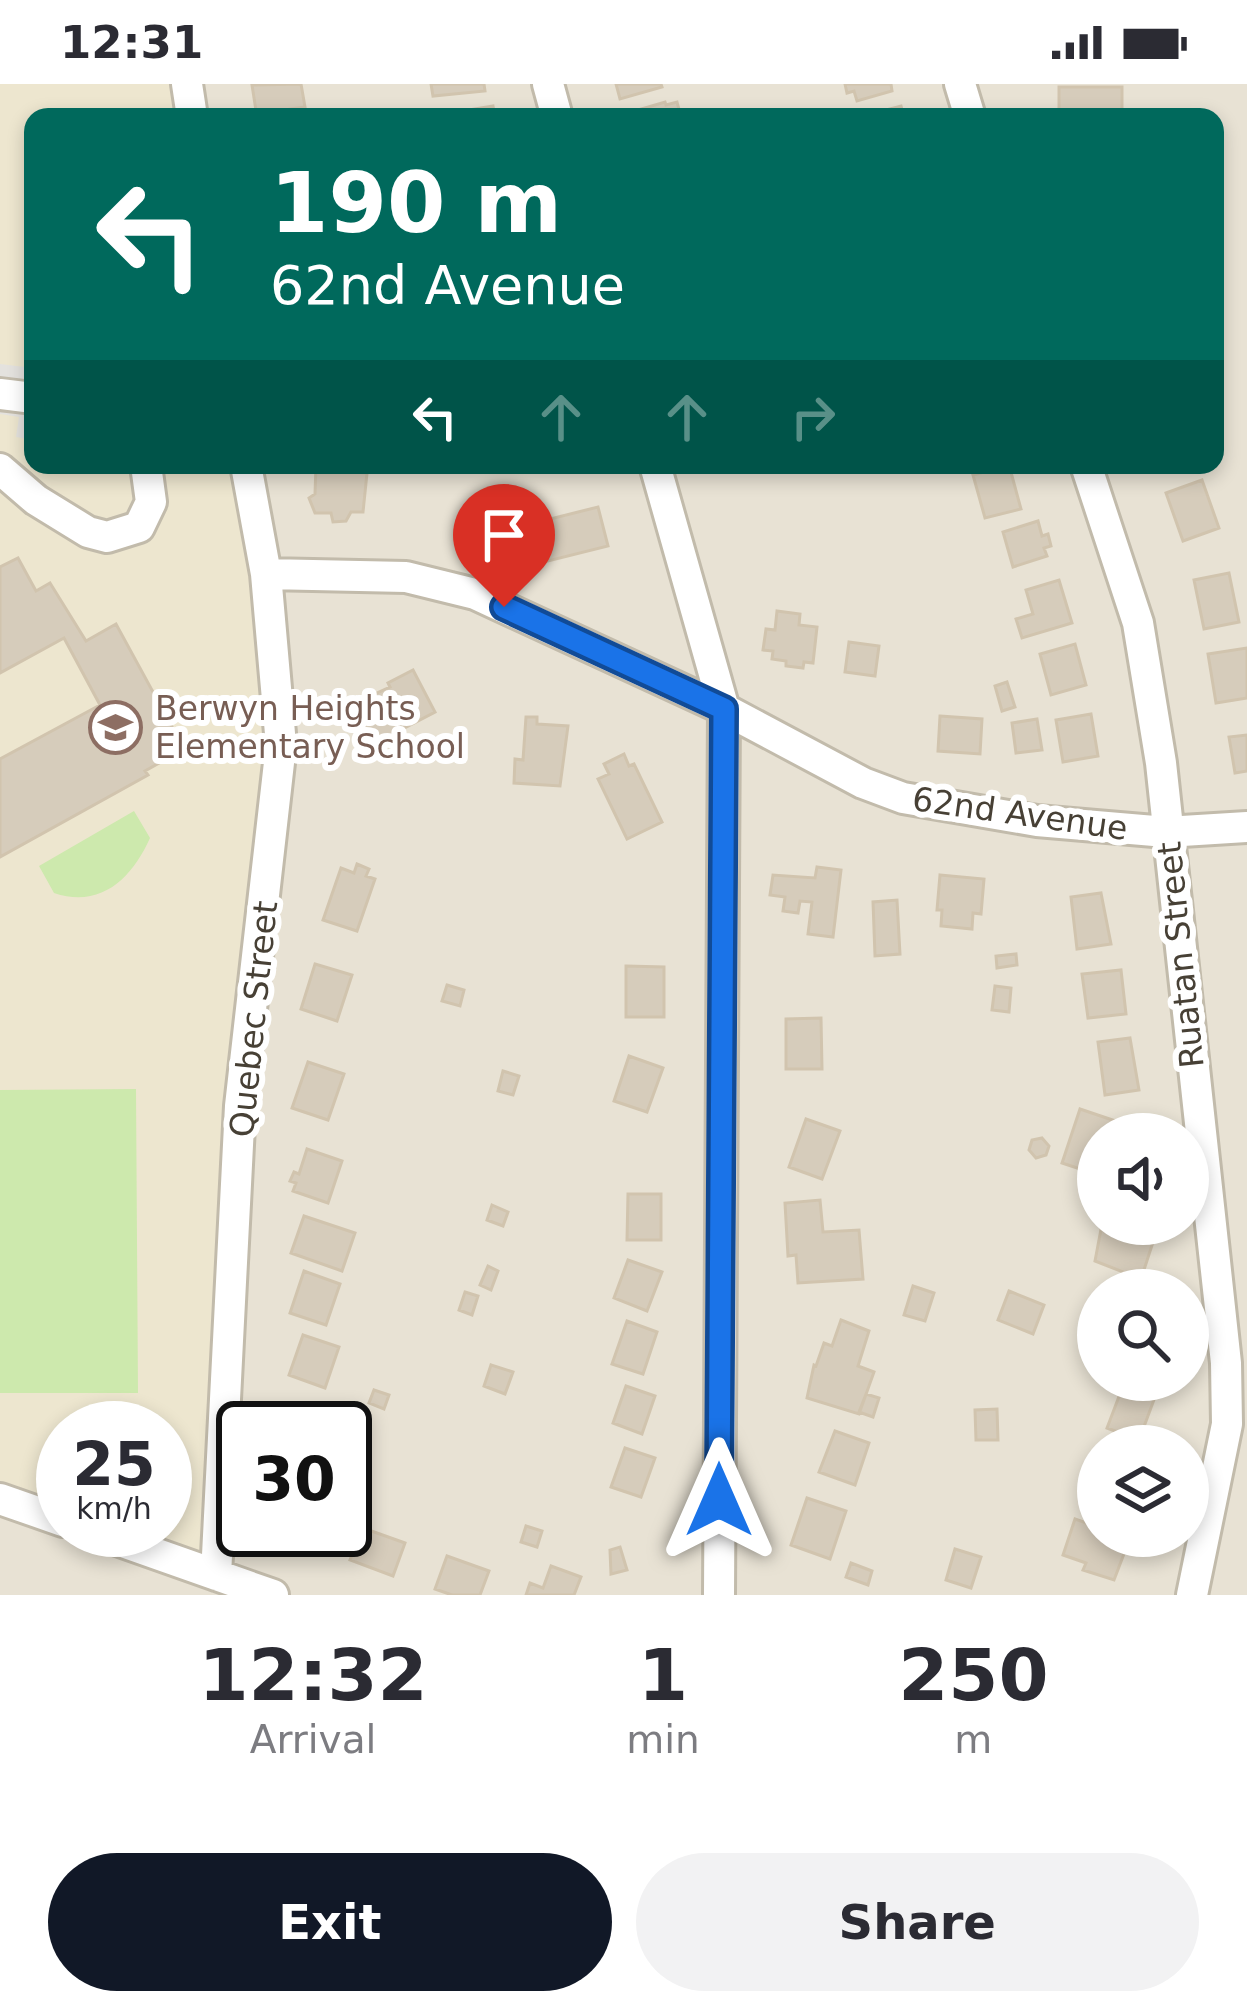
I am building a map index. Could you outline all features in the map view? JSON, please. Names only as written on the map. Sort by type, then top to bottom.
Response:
[{"type":"street","points":[[0,470],[73,525],[107,537],[139,527],[151,502],[147,474]]},
{"type":"street","name":"Quebec Street","points":[[216,1575],[240,1106],[281,746],[266,574],[248,474]]},
{"type":"street","points":[[658,474],[724,709],[719,1595]]},
{"type":"street","name":"Ruatan Street","points":[[1089,474],[1138,623],[1161,763],[1226,1363],[1227,1424],[1192,1595]]},
{"type":"street","name":"62nd Avenue","points":[[266,574],[362,574],[441,583],[533,620],[724,709],[863,783],[903,798],[1037,821],[1166,832],[1247,827]]},
{"type":"street","points":[[0,1499],[36,1512]]},
{"type":"street","points":[[165,1557],[273,1595]]},
{"type":"shaded area","points":[[0,84],[187,84],[191,108],[24,108],[24,474],[247,474],[278,682],[228,1401],[216,1401],[216,1575],[165,1557],[192,1557],[192,1401],[36,1401],[36,1512],[0,1499]]},
{"type":"shaded area","points":[[187,84],[1247,84],[1247,1595],[0,1595],[0,1499],[36,1517],[36,1557],[166,1557],[215,1574],[216,1538],[216,1557],[372,1557],[372,1401],[220,1401],[246,474],[1224,474],[1224,108],[191,108]]},
{"type":"shaded area","points":[[0,364],[24,367],[24,438],[16,437],[19,417],[0,414]]},
{"type":"green space","points":[[134,811],[150,838],[124,877],[86,897],[54,893],[39,866]]},
{"type":"green space","points":[[136,1089],[138,1393],[0,1393],[0,1090]]},
{"type":"building","points":[[301,84],[305,107],[256,108],[252,85]]},
{"type":"building","points":[[431,84],[484,84],[485,91],[433,96]]},
{"type":"building","points":[[616,84],[661,84],[662,87],[620,99]]},
{"type":"building","points":[[845,84],[891,84],[892,91],[857,101]]},
{"type":"building","points":[[1059,87],[1122,87],[1122,108],[1059,108]]},
{"type":"building","points":[[677,102],[679,108],[645,108]]},
{"type":"building","points":[[316,474],[367,474],[363,512],[351,512],[346,521],[333,522],[331,513],[315,513],[309,498],[315,494]]},
{"type":"building","points":[[1011,474],[1021,509],[985,518],[973,475]]},
{"type":"building","points":[[1202,480],[1219,528],[1183,541],[1166,493]]},
{"type":"building","points":[[470,499],[526,524],[515,546],[460,520]]},
{"type":"building","points":[[598,507],[608,546],[540,563],[530,524]]},
{"type":"building","points":[[1038,521],[1042,536],[1048,534],[1047,556],[1013,567],[1003,532]]},
{"type":"building","name":"Berwyn Heights Elementary School","points":[[18,558],[36,591],[50,583],[86,641],[116,624],[184,749],[145,771],[148,775],[0,857],[0,759],[100,705],[64,638],[0,673],[0,567]]},
{"type":"building","points":[[1229,573],[1239,622],[1204,629],[1194,580]]},
{"type":"building","points":[[1059,580],[1072,623],[1022,638],[1016,619],[1033,614],[1026,590]]},
{"type":"building","points":[[777,611],[800,614],[799,625],[817,627],[813,663],[804,662],[803,668],[786,666],[786,661],[772,659],[773,651],[763,650],[766,629],[775,630]]},
{"type":"building","points":[[849,642],[879,646],[875,676],[845,672]]},
{"type":"building","points":[[1075,644],[1086,685],[1051,695],[1040,654]]},
{"type":"building","points":[[1247,648],[1247,698],[1216,703],[1208,654]]},
{"type":"building","points":[[413,670],[435,712],[368,747],[346,707],[390,687],[388,683]]},
{"type":"building","points":[[1007,682],[1015,707],[1002,711],[995,686]]},
{"type":"building","points":[[1091,714],[1098,756],[1063,762],[1056,720]]},
{"type":"building","points":[[940,716],[982,719],[980,754],[938,751]]},
{"type":"building","points":[[526,717],[537,717],[537,724],[568,726],[560,786],[514,783],[515,759],[523,760]]},
{"type":"building","points":[[1037,719],[1042,750],[1016,753],[1012,723]]},
{"type":"building","points":[[1247,735],[1247,771],[1235,773],[1229,737]]},
{"type":"building","points":[[624,754],[629,766],[634,764],[662,822],[627,839],[598,779],[609,774],[604,764]]},
{"type":"building","points":[[357,864],[369,869],[366,876],[375,879],[357,931],[323,920],[341,868],[354,873]]},
{"type":"building","points":[[817,867],[841,870],[833,937],[808,934],[812,902],[800,901],[798,913],[783,911],[785,897],[770,895],[773,875],[815,878]]},
{"type":"building","points":[[940,875],[984,879],[981,914],[973,913],[972,929],[941,926],[942,910],[937,910]]},
{"type":"building","points":[[1101,893],[1111,944],[1077,949],[1071,897]]},
{"type":"building","points":[[897,900],[900,954],[875,956],[873,902]]},
{"type":"building","points":[[1016,954],[1017,965],[997,968],[996,956]]},
{"type":"building","points":[[315,964],[352,975],[337,1021],[301,1009]]},
{"type":"building","points":[[626,966],[664,967],[664,1017],[626,1017]]},
{"type":"building","points":[[1121,970],[1126,1014],[1088,1018],[1082,974]]},
{"type":"building","points":[[447,985],[464,990],[460,1006],[442,1001]]},
{"type":"building","points":[[995,986],[1011,988],[1009,1012],[992,1010]]},
{"type":"building","points":[[821,1018],[822,1069],[786,1069],[786,1019]]},
{"type":"building","points":[[1130,1038],[1139,1090],[1105,1095],[1098,1042]]},
{"type":"building","points":[[629,1056],[663,1068],[647,1112],[614,1101]]},
{"type":"building","points":[[308,1062],[344,1074],[328,1120],[292,1108]]},
{"type":"building","points":[[503,1071],[519,1076],[513,1095],[498,1091]]},
{"type":"building","points":[[1077,1118],[1077,1168],[1062,1163]]},
{"type":"building","points":[[806,1119],[840,1131],[822,1179],[789,1167]]},
{"type":"building","points":[[1042,1138],[1049,1146],[1046,1155],[1036,1158],[1029,1150],[1032,1140]]},
{"type":"building","points":[[307,1149],[342,1161],[328,1203],[293,1191],[296,1183],[290,1181],[294,1172],[299,1174]]},
{"type":"building","points":[[628,1194],[661,1194],[661,1240],[627,1240]]},
{"type":"building","points":[[820,1200],[823,1232],[859,1230],[863,1279],[798,1283],[796,1255],[788,1256],[785,1203]]},
{"type":"building","points":[[492,1205],[508,1212],[503,1226],[487,1220]]},
{"type":"building","points":[[304,1216],[355,1233],[342,1271],[291,1253]]},
{"type":"building","points":[[1098,1245],[1152,1245],[1144,1269],[1115,1269],[1095,1261]]},
{"type":"building","points":[[628,1260],[662,1272],[647,1311],[614,1298]]},
{"type":"building","points":[[488,1266],[498,1271],[491,1290],[480,1285]]},
{"type":"building","points":[[304,1271],[340,1284],[326,1325],[290,1313]]},
{"type":"building","points":[[913,1286],[934,1293],[925,1321],[904,1315]]},
{"type":"building","points":[[1009,1291],[1044,1305],[1033,1334],[998,1320]]},
{"type":"building","points":[[465,1292],[478,1296],[472,1315],[459,1310]]},
{"type":"building","points":[[841,1320],[869,1331],[858,1366],[874,1372],[859,1414],[807,1398],[814,1365],[824,1343],[832,1346]]},
{"type":"building","points":[[627,1321],[657,1332],[643,1374],[612,1364]]},
{"type":"building","points":[[303,1335],[339,1347],[325,1388],[289,1375]]},
{"type":"building","points":[[491,1365],[513,1372],[505,1394],[484,1386]]},
{"type":"building","points":[[626,1386],[655,1396],[642,1434],[613,1423]]},
{"type":"building","points":[[374,1390],[389,1395],[384,1409],[370,1401]]},
{"type":"building","points":[[866,1394],[879,1398],[873,1417],[859,1412]]},
{"type":"building","points":[[1117,1401],[1154,1401],[1145,1425],[1108,1425]]},
{"type":"building","points":[[997,1409],[998,1440],[976,1440],[975,1410]]},
{"type":"building","points":[[835,1431],[869,1443],[855,1485],[819,1472]]},
{"type":"building","points":[[625,1448],[655,1458],[641,1497],[611,1487]]},
{"type":"building","points":[[807,1498],[846,1511],[830,1559],[791,1545]]},
{"type":"building","points":[[1075,1519],[1077,1557],[1123,1557],[1114,1580],[1083,1570],[1086,1563],[1063,1555]]},
{"type":"building","points":[[526,1526],[542,1531],[537,1547],[521,1542]]},
{"type":"building","points":[[372,1531],[405,1543],[393,1576],[350,1560],[372,1557]]},
{"type":"building","points":[[620,1547],[627,1570],[611,1574],[610,1550]]},
{"type":"building","points":[[955,1549],[981,1557],[971,1588],[946,1580]]},
{"type":"building","points":[[447,1556],[489,1571],[480,1595],[452,1595],[435,1589]]},
{"type":"building","points":[[851,1563],[872,1571],[868,1585],[846,1577]]},
{"type":"building","points":[[551,1566],[581,1577],[574,1595],[526,1595],[530,1583],[543,1588]]},
{"type":"place","name":"Berwyn Heights Elementary School","points":[[116,727]]},
{"type":"route","points":[[504,607],[724,709],[719,1500]]}]
